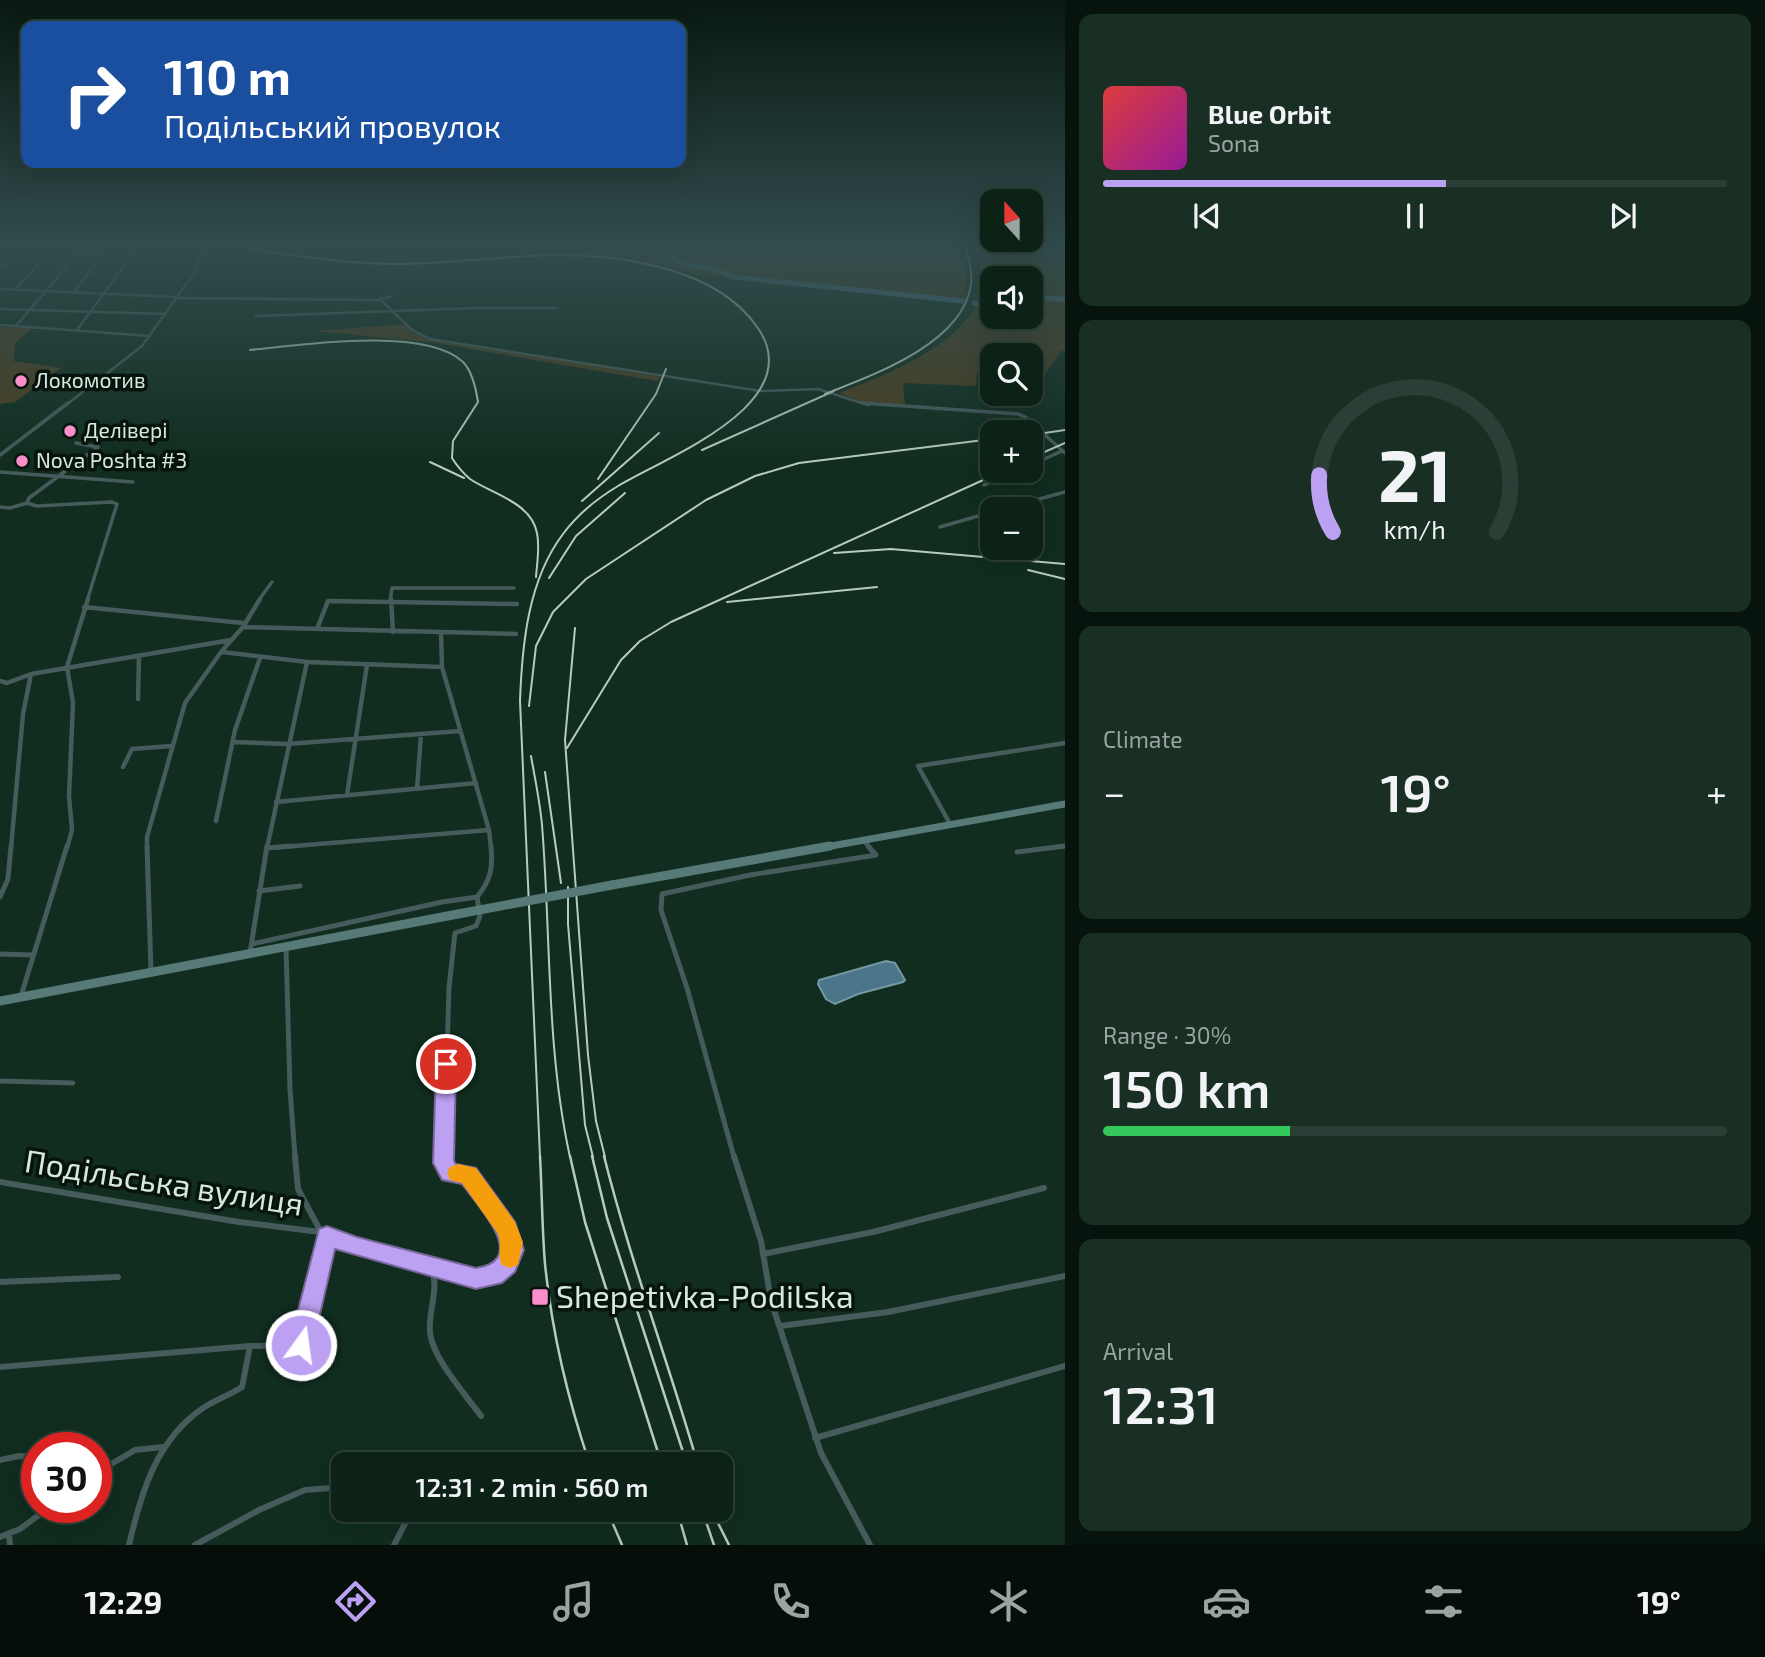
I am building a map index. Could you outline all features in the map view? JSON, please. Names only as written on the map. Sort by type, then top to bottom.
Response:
[{"type":"main road","points":[[0,1001],[151,973],[251,949],[286,948],[612,885],[1065,804]]},
{"type":"street","points":[[16,326],[22,319]]},
{"type":"street","points":[[78,330],[86,319]]},
{"type":"street","points":[[0,455],[123,361],[151,336],[162,319]]},
{"type":"street","points":[[401,319],[418,334],[442,341],[760,391],[818,389],[869,405],[1018,414],[1025,417],[1064,452],[1043,460]]},
{"type":"street","points":[[0,325],[151,336]]},
{"type":"street","points":[[27,503],[29,498],[99,447],[76,443]]},
{"type":"street","points":[[0,472],[133,482]]},
{"type":"street","points":[[984,485],[989,483]]},
{"type":"street","points":[[1043,498],[1065,492]]},
{"type":"street","points":[[0,507],[10,508],[27,503],[37,506],[112,502],[117,504],[67,667],[73,703],[69,796],[72,830],[21,997]]},
{"type":"street","points":[[940,527],[980,515]]},
{"type":"street","points":[[151,973],[147,837],[171,746],[185,703],[272,582]]},
{"type":"street","points":[[393,632],[391,588],[514,588]]},
{"type":"street","points":[[317,629],[328,602],[517,604]]},
{"type":"street","points":[[84,607],[243,625],[441,634],[516,634]]},
{"type":"street","points":[[307,662],[287,744],[259,891],[251,949],[442,902],[477,897],[488,885],[493,868],[489,830],[442,667],[441,634]]},
{"type":"street","points":[[0,689],[7,683],[31,674],[232,640]]},
{"type":"street","points":[[221,652],[307,662],[442,667]]},
{"type":"street","points":[[138,699],[139,656]]},
{"type":"street","points":[[216,821],[233,742],[260,658]]},
{"type":"street","points":[[347,795],[367,665]]},
{"type":"street","points":[[0,897],[8,879],[23,714],[31,674]]},
{"type":"street","points":[[0,681],[7,683]]},
{"type":"street","points":[[233,742],[287,744],[460,731]]},
{"type":"street","points":[[417,789],[422,734]]},
{"type":"street","points":[[950,824],[918,766],[1065,743]]},
{"type":"street","points":[[123,767],[132,749],[171,746]]},
{"type":"street","points":[[276,802],[477,783]]},
{"type":"street","points":[[267,848],[489,830]]},
{"type":"street","points":[[862,839],[876,855],[750,875],[662,894],[661,911],[687,988],[721,1116],[763,1254],[771,1301],[815,1438],[870,1545]]},
{"type":"street","points":[[1017,852],[1065,846]]},
{"type":"street","points":[[259,891],[300,886]]},
{"type":"street","name":"Подільська вулиця","points":[[0,1182],[250,1225],[324,1234],[431,1268],[485,1279],[502,1271],[512,1250],[507,1229],[471,1178],[465,1173],[450,1173],[444,1163],[449,987],[454,933],[476,926],[480,916],[477,897]]},
{"type":"street","points":[[0,1367],[250,1346],[301,1345],[324,1234],[298,1189],[290,1089],[286,948]]},
{"type":"street","points":[[0,954],[32,955]]},
{"type":"street","points":[[0,1081],[73,1083]]},
{"type":"street","points":[[0,1182],[0,1189]]},
{"type":"street","points":[[763,1254],[873,1232],[1044,1188]]},
{"type":"street","points":[[431,1268],[436,1286],[430,1335],[444,1362],[481,1416]]},
{"type":"street","points":[[780,1326],[836,1322],[912,1309],[1065,1276]]},
{"type":"street","points":[[0,1282],[118,1277]]},
{"type":"street","points":[[129,1545],[144,1484],[163,1447],[202,1408],[242,1387],[250,1346]]},
{"type":"street","points":[[815,1438],[1065,1366]]},
{"type":"street","points":[[112,1463],[146,1445],[163,1447]]},
{"type":"street","points":[[0,1461],[21,1455]]},
{"type":"street","points":[[195,1545],[258,1510],[304,1490],[331,1488]]},
{"type":"street","points":[[394,1545],[406,1522]]},
{"type":"street","points":[[0,1537],[26,1523]]},
{"type":"street","points":[[9,1534],[10,1545]]},
{"type":"shaded area","points":[[967,319],[980,319],[980,329],[1043,329],[1043,319],[1065,319],[1065,351],[1061,351],[1043,377],[1043,343],[980,343],[980,373],[977,373],[976,386],[903,383],[905,405],[865,403],[839,393],[897,369],[936,346]]},
{"type":"shaded area","points":[[405,324],[424,337],[661,377],[657,381],[436,343],[314,331]]},
{"type":"shaded area","name":"Локомотив","points":[[0,327],[33,328],[15,343],[14,361],[61,368],[15,402],[0,404]]},
{"type":"water","points":[[886,961],[895,963],[905,980],[903,982],[858,994],[835,1004],[826,999],[818,984],[819,980]]},
{"type":"railway","points":[[540,1157],[520,701],[529,614],[551,552],[563,534],[588,507],[618,486],[698,443],[751,402],[766,378],[768,352],[751,319]]},
{"type":"railway","points":[[825,394],[890,367],[913,354],[934,340],[955,319]]},
{"type":"railway","points":[[250,350],[329,342],[392,341],[421,344],[445,351],[463,362],[471,375],[478,402],[453,441],[452,458],[470,479],[519,506],[533,522],[538,538],[536,577]]},
{"type":"railway","points":[[598,479],[656,394],[666,369]]},
{"type":"railway","points":[[702,450],[834,391]]},
{"type":"railway","points":[[1043,433],[1065,430]]},
{"type":"railway","points":[[582,501],[659,433]]},
{"type":"railway","points":[[529,706],[536,646],[553,612],[586,579],[706,500],[755,476],[799,463],[980,440]]},
{"type":"railway","points":[[1043,453],[1065,443]]},
{"type":"railway","points":[[430,462],[464,478]]},
{"type":"railway","points":[[567,748],[621,660],[640,641],[671,622],[980,481]]},
{"type":"railway","points":[[549,578],[576,536],[625,493]]},
{"type":"railway","points":[[834,553],[891,549],[1065,564]]},
{"type":"railway","points":[[1028,570],[1065,579]]},
{"type":"railway","points":[[727,602],[877,587]]},
{"type":"railway","points":[[575,628],[565,740],[588,1055],[596,1121],[605,1157]]},
{"type":"railway","points":[[531,756],[542,825],[557,1075],[570,1157]]},
{"type":"railway","points":[[545,772],[561,883]]},
{"type":"railway","points":[[568,887],[568,924],[585,1125],[593,1157]]},
{"type":"railway","points":[[540,1156],[545,1264],[552,1315],[568,1391],[586,1452]]},
{"type":"railway","points":[[570,1156],[585,1222],[658,1452]]},
{"type":"railway","points":[[592,1156],[607,1218],[683,1452]]},
{"type":"railway","points":[[604,1156],[625,1234],[694,1452]]},
{"type":"railway","points":[[612,1522],[622,1545]]},
{"type":"railway","points":[[680,1522],[687,1545]]},
{"type":"railway","points":[[706,1522],[714,1545]]},
{"type":"railway","points":[[718,1522],[729,1545]]},
{"type":"slow traffic","points":[[458,1173],[468,1175],[507,1229],[512,1242],[510,1258]]},
{"type":"place","name":"Локомотив","points":[[21,381]]},
{"type":"place","name":"Делівері","points":[[70,431]]},
{"type":"place","name":"Nova Poshta #3","points":[[22,461]]},
{"type":"place","name":"Shepetivka-Podilska","points":[[540,1297]]},
{"type":"route","points":[[301,1345],[327,1236],[357,1247],[476,1279],[494,1276],[507,1265],[512,1250],[511,1236],[507,1229],[468,1175],[450,1173],[444,1163],[446,1064]]}]
